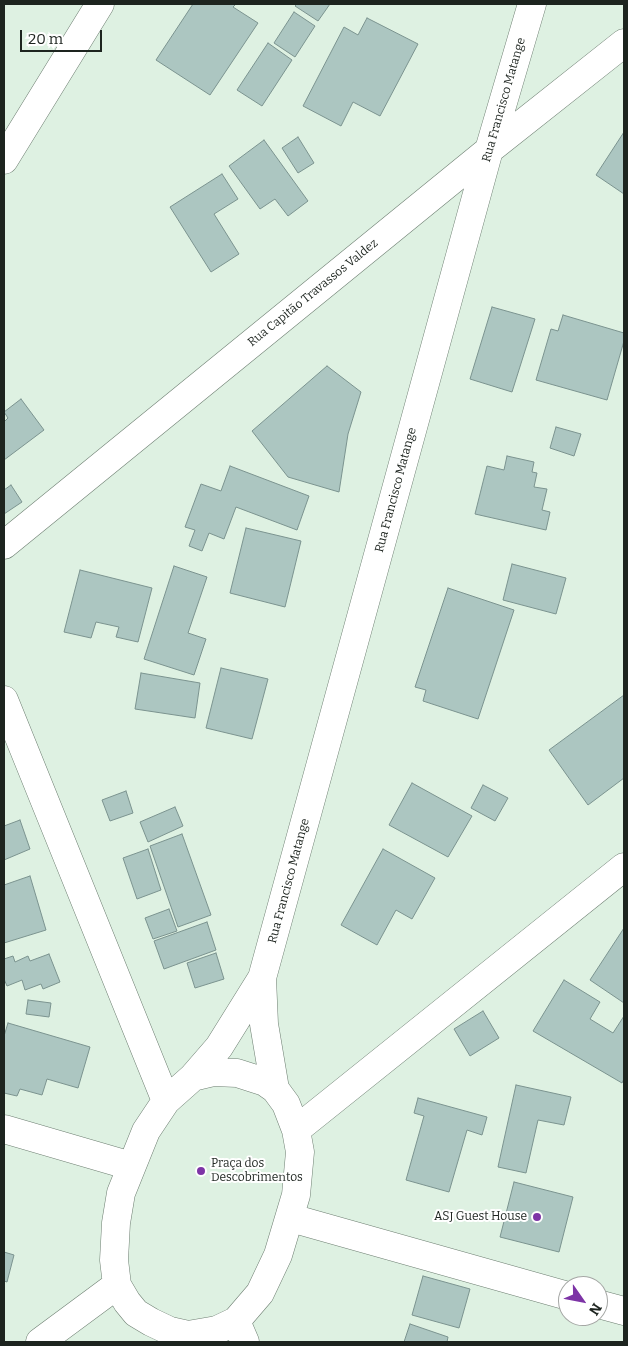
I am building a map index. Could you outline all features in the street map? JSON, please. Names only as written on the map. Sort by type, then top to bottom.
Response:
[{"type":"street","points":[[4,160],[100,4]]},
{"type":"street","name":"Rua Francisco Matange","points":[[262,978],[489,150],[532,4]]},
{"type":"street","name":"Rua Capitão Travassos Valdez","points":[[4,545],[489,150],[624,43]]},
{"type":"street","points":[[4,700],[166,1101]]},
{"type":"street","points":[[296,1130],[624,867]]},
{"type":"street","points":[[141,1342],[136,1313],[117,1285],[114,1260],[116,1223],[121,1193],[146,1131],[166,1101],[194,1076],[219,1047],[262,978]]},
{"type":"street","points":[[262,978],[266,1033],[275,1089]]},
{"type":"street","points":[[136,1313],[170,1331],[202,1338],[240,1332],[278,1255],[291,1218],[296,1195],[300,1152],[296,1130],[286,1104],[275,1089],[265,1082],[237,1073],[214,1072],[194,1076]]},
{"type":"street","points":[[4,1130],[131,1166]]},
{"type":"street","points":[[291,1218],[558,1293]]},
{"type":"street","points":[[40,1342],[117,1285]]},
{"type":"street","points":[[608,1307],[624,1311]]},
{"type":"building","points":[[193,4],[236,4],[233,7],[258,23],[210,95],[156,60]]},
{"type":"building","points":[[297,4],[330,4],[318,21],[295,6]]},
{"type":"building","points":[[294,12],[315,26],[295,57],[274,43]]},
{"type":"building","points":[[367,18],[418,44],[380,116],[353,102],[341,126],[303,106],[344,27],[358,35]]},
{"type":"building","points":[[268,43],[292,60],[262,106],[237,90]]},
{"type":"building","points":[[624,132],[624,194],[596,175]]},
{"type":"building","points":[[298,137],[314,163],[298,173],[282,148]]},
{"type":"building","points":[[264,140],[308,201],[288,216],[275,199],[260,209],[229,166]]},
{"type":"building","points":[[222,174],[238,199],[214,214],[239,254],[211,272],[170,207]]},
{"type":"building","points":[[492,307],[535,319],[512,392],[470,379]]},
{"type":"building","points":[[563,315],[624,333],[624,341],[607,400],[536,380],[551,329],[558,331]]},
{"type":"building","points":[[327,366],[361,392],[348,434],[339,492],[288,477],[252,431]]},
{"type":"building","points":[[21,399],[44,430],[4,460],[4,422],[8,418],[4,412]]},
{"type":"building","points":[[556,427],[581,434],[574,456],[550,448]]},
{"type":"building","points":[[507,456],[534,462],[532,472],[537,473],[534,487],[547,489],[542,510],[550,512],[546,530],[475,514],[487,466],[504,470]]},
{"type":"building","points":[[230,466],[309,496],[297,530],[236,507],[224,539],[209,533],[202,551],[189,546],[195,530],[185,527],[201,484],[221,491]]},
{"type":"building","points":[[11,485],[22,502],[4,514],[4,490]]},
{"type":"building","points":[[246,528],[301,541],[285,607],[230,593]]},
{"type":"building","points":[[512,564],[566,578],[556,614],[503,600]]},
{"type":"building","points":[[174,566],[207,577],[188,633],[206,639],[194,675],[144,659]]},
{"type":"building","points":[[80,570],[152,588],[138,642],[116,637],[119,627],[96,622],[91,638],[64,632]]},
{"type":"building","points":[[448,588],[514,610],[478,719],[423,701],[426,690],[415,687]]},
{"type":"building","points":[[221,668],[268,679],[252,739],[206,728]]},
{"type":"building","points":[[141,673],[200,683],[195,718],[135,709]]},
{"type":"building","points":[[624,695],[624,778],[588,805],[549,750]]},
{"type":"building","points":[[412,783],[472,816],[448,857],[389,825]]},
{"type":"building","points":[[483,785],[508,798],[495,821],[471,808]]},
{"type":"building","points":[[126,791],[133,813],[110,821],[102,800]]},
{"type":"building","points":[[175,807],[183,826],[148,842],[140,822]]},
{"type":"building","points":[[20,820],[30,849],[4,860],[4,826]]},
{"type":"building","points":[[182,834],[211,915],[178,927],[150,846]]},
{"type":"building","points":[[148,849],[161,890],[137,899],[123,858]]},
{"type":"building","points":[[383,849],[435,878],[412,919],[396,910],[377,945],[341,925]]},
{"type":"building","points":[[30,876],[46,930],[4,943],[4,885]]},
{"type":"building","points":[[169,909],[177,931],[153,939],[145,918]]},
{"type":"building","points":[[207,922],[216,950],[164,969],[154,941]]},
{"type":"building","points":[[624,928],[624,1003],[590,980]]},
{"type":"building","points":[[216,953],[224,979],[195,988],[187,963]]},
{"type":"building","points":[[49,954],[60,982],[43,989],[41,984],[25,990],[22,980],[7,986],[4,979],[4,959],[13,956],[15,962],[28,956],[30,961]]},
{"type":"building","points":[[564,980],[600,1002],[590,1019],[613,1033],[624,1016],[624,1079],[622,1083],[533,1031]]},
{"type":"building","points":[[28,1000],[51,1003],[49,1017],[26,1014]]},
{"type":"building","points":[[483,1011],[499,1038],[470,1056],[454,1029]]},
{"type":"building","points":[[8,1023],[90,1047],[78,1088],[47,1079],[42,1095],[20,1089],[17,1096],[4,1093],[4,1036]]},
{"type":"building","points":[[516,1085],[571,1097],[564,1125],[538,1120],[526,1173],[498,1167]]},
{"type":"building","points":[[418,1098],[487,1117],[482,1135],[467,1130],[449,1192],[406,1180],[424,1116],[414,1113]]},
{"type":"building","name":"ASJ Guest House","points":[[514,1182],[573,1197],[559,1252],[500,1237]]},
{"type":"building","points":[[4,1252],[14,1255],[7,1282],[4,1281]]},
{"type":"building","points":[[423,1276],[470,1289],[459,1328],[412,1315]]},
{"type":"building","points":[[410,1324],[448,1337],[447,1342],[404,1342]]},
{"type":"place","name":"Praça dos Descobrimentos","points":[[201,1171]]},
{"type":"place","name":"ASJ Guest House","points":[[537,1217]]}]
